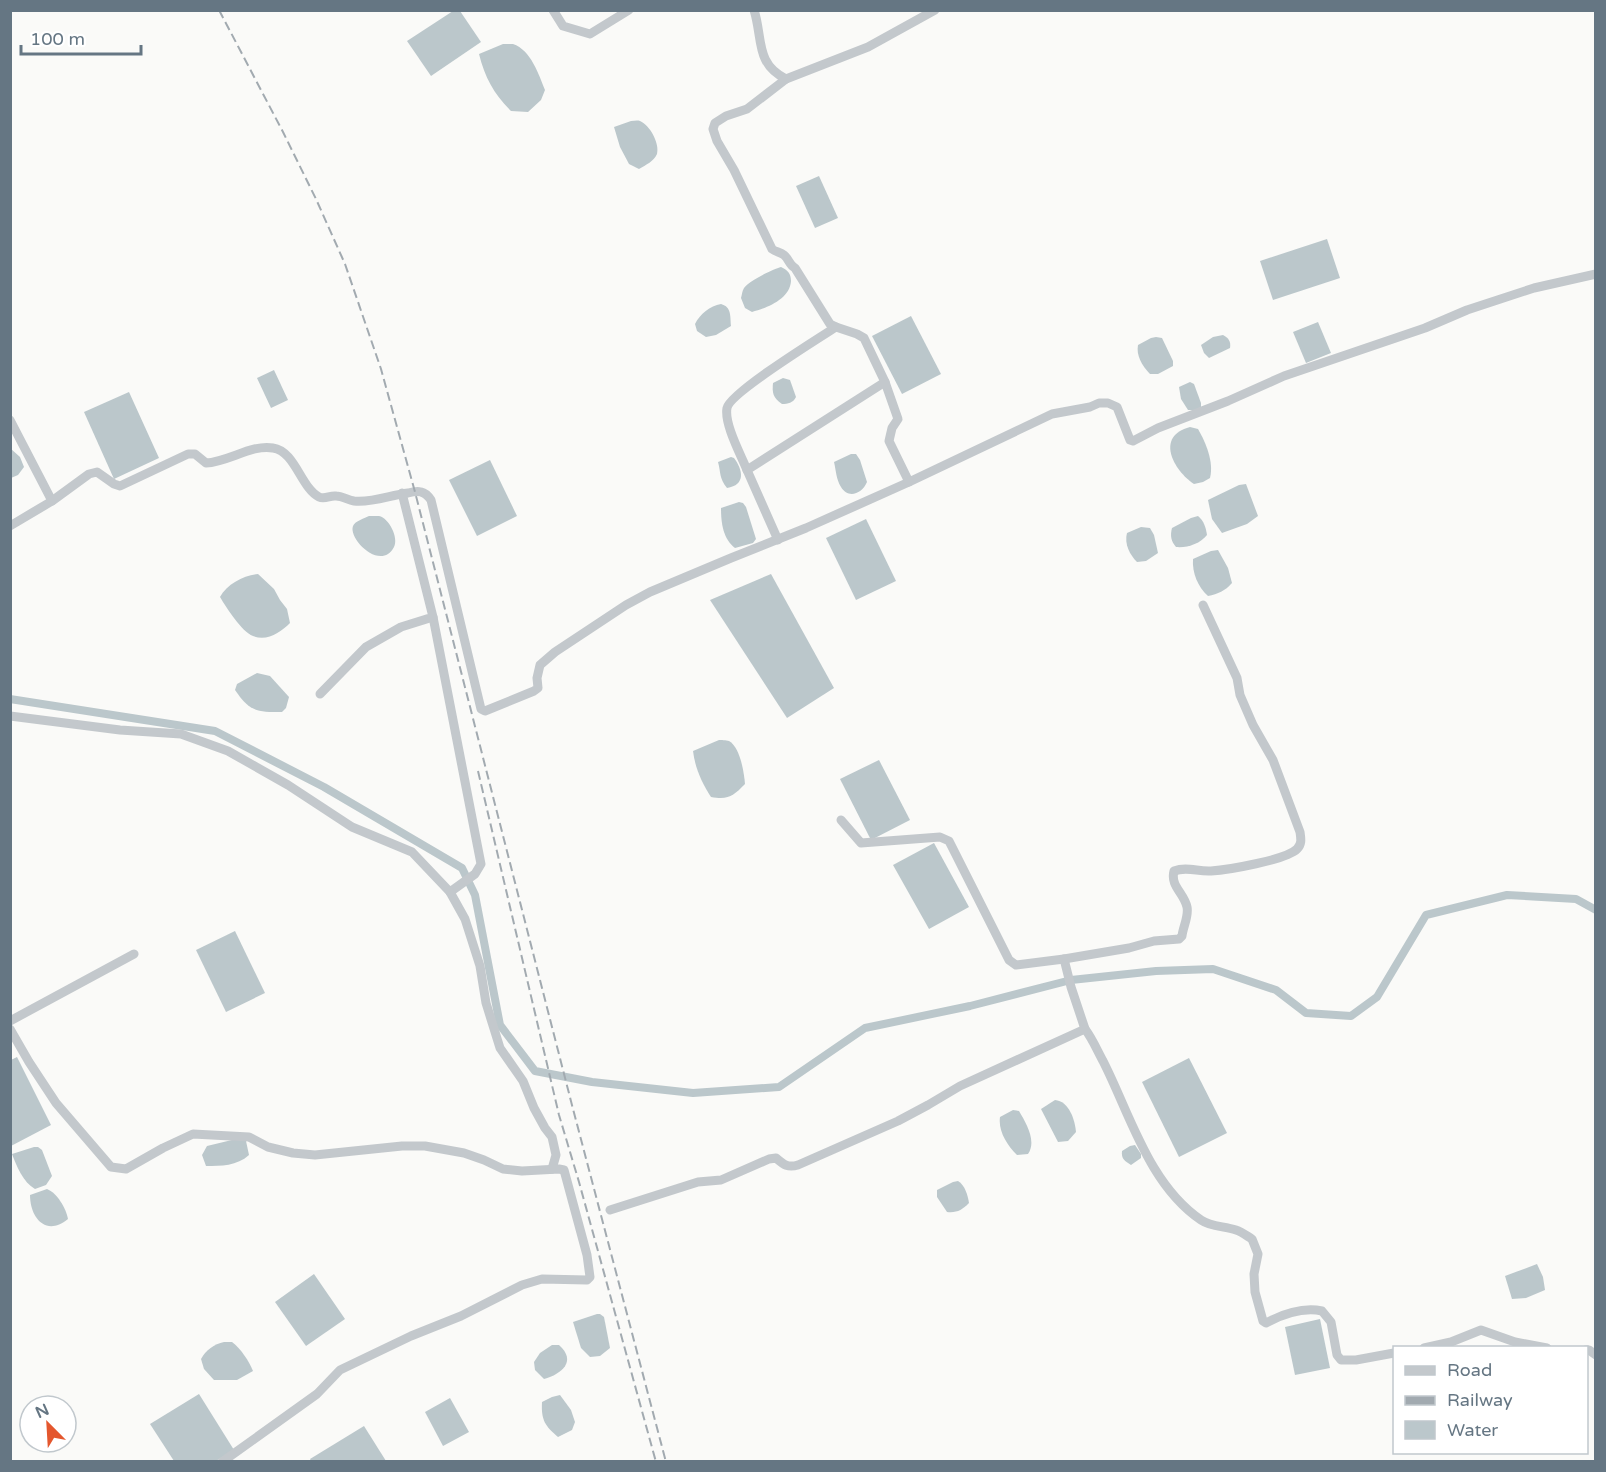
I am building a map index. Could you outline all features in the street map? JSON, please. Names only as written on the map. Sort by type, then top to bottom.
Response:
[{"type":"street","points":[[553,10],[563,26],[590,34],[629,10]]},
{"type":"street","points":[[754,10],[758,21],[760,48],[775,74],[786,79]]},
{"type":"street","points":[[909,482],[889,441],[892,428],[898,419],[885,382],[864,338],[830,324],[795,268],[790,265],[782,253],[772,249],[713,129],[715,123],[747,108],[786,79],[868,47],[935,10]]},
{"type":"street","points":[[10,526],[52,501],[89,474],[97,472],[120,486],[188,454],[195,454],[206,463],[273,447],[282,452],[310,490],[318,497],[336,496],[352,501],[367,501],[402,493],[423,492],[431,500],[481,709],[485,711],[534,691],[538,687],[537,678],[540,665],[555,652],[626,605],[650,592],[778,540],[909,482],[1052,414],[1108,403],[1117,407],[1130,440],[1133,441],[1158,428],[1284,376],[1425,328],[1478,306],[1534,288],[1596,274]]},
{"type":"street","points":[[778,540],[730,426],[728,405],[776,366],[836,327]]},
{"type":"street","points":[[747,470],[885,382]]},
{"type":"street","points":[[10,420],[52,501]]},
{"type":"street","points":[[402,493],[433,616],[480,854],[481,864],[476,874],[450,892]]},
{"type":"street","points":[[841,820],[861,843],[940,837],[949,841],[1009,960],[1016,965],[1065,962],[1154,941],[1179,939],[1182,936],[1188,908],[1173,882],[1174,872],[1192,868],[1209,871],[1264,861],[1286,855],[1297,849],[1302,841],[1273,760],[1253,725],[1240,695],[1237,678],[1203,605]]},
{"type":"street","points":[[320,694],[366,647],[401,627],[433,616]]},
{"type":"street","points":[[10,716],[120,730],[181,734],[228,751],[288,785],[352,827],[412,852],[450,892],[465,919],[480,966],[486,1003],[500,1048],[523,1081],[534,1108],[552,1137],[556,1155],[552,1169]]},
{"type":"street","points":[[10,1021],[134,954]]},
{"type":"street","points":[[1065,962],[1085,1029],[1116,1086],[1145,1153],[1163,1181],[1198,1218],[1252,1239],[1258,1254],[1254,1274],[1255,1292],[1263,1321],[1266,1323],[1277,1317],[1310,1309],[1322,1311],[1331,1322],[1337,1355],[1341,1360],[1356,1360],[1393,1353]]},
{"type":"street","points":[[10,1029],[56,1103],[111,1167],[118,1169],[126,1169],[193,1134],[249,1137],[268,1147],[315,1155],[402,1146],[425,1146],[464,1153],[503,1169],[564,1170],[587,1255],[590,1277],[587,1280],[542,1279],[522,1285],[461,1316],[411,1336],[340,1370],[317,1394],[222,1461]]},
{"type":"street","points":[[610,1210],[698,1182],[721,1180],[769,1159],[776,1158],[786,1166],[798,1165],[898,1120],[960,1086],[1085,1029]]},
{"type":"street","points":[[1429,1346],[1451,1342],[1481,1330],[1515,1342],[1541,1346]]},
{"type":"water","points":[[453,11],[460,11],[481,42],[431,76],[407,41]]},
{"type":"water","points":[[503,44],[513,44],[525,52],[534,64],[545,90],[541,100],[528,112],[511,111],[495,92],[484,71],[479,54]]},
{"type":"water","points":[[631,121],[640,121],[647,126],[658,150],[650,163],[639,169],[629,164],[620,147],[614,127]]},
{"type":"water","points":[[819,176],[838,218],[815,228],[796,186]]},
{"type":"water","points":[[1327,239],[1340,278],[1273,300],[1260,261]]},
{"type":"water","points":[[781,267],[790,276],[790,287],[787,293],[777,302],[764,308],[752,312],[745,308],[741,298],[744,288],[761,276]]},
{"type":"water","points":[[721,304],[729,310],[731,326],[716,335],[706,337],[697,331],[695,324],[706,311]]},
{"type":"water","points":[[911,316],[941,374],[902,394],[872,336]]},
{"type":"water","points":[[1318,322],[1331,353],[1306,363],[1293,332]]},
{"type":"water","points":[[1223,335],[1229,340],[1230,348],[1209,358],[1201,345],[1213,337]]},
{"type":"water","points":[[1156,337],[1162,338],[1173,361],[1173,366],[1158,374],[1150,374],[1140,360],[1138,345]]},
{"type":"water","points":[[274,370],[288,400],[271,408],[257,378]]},
{"type":"water","points":[[783,378],[790,380],[796,397],[790,403],[782,404],[775,397],[773,383]]},
{"type":"water","points":[[1190,382],[1194,384],[1201,403],[1201,407],[1196,410],[1188,410],[1181,399],[1179,387]]},
{"type":"water","points":[[129,392],[159,458],[114,479],[84,412]]},
{"type":"water","points":[[1190,427],[1198,429],[1201,434],[1211,466],[1210,478],[1194,484],[1186,478],[1174,462],[1170,445],[1179,431]]},
{"type":"water","points":[[10,448],[20,457],[24,467],[18,475],[11,478]]},
{"type":"water","points":[[856,454],[860,460],[867,482],[862,490],[851,494],[844,491],[839,484],[834,462]]},
{"type":"water","points":[[731,457],[737,463],[741,476],[737,484],[727,488],[721,478],[718,462]]},
{"type":"water","points":[[490,460],[517,516],[477,536],[449,480]]},
{"type":"water","points":[[1246,484],[1258,516],[1247,524],[1222,533],[1212,519],[1208,500]]},
{"type":"water","points":[[739,502],[746,507],[756,539],[753,543],[735,548],[728,540],[724,530],[721,508]]},
{"type":"water","points":[[369,516],[383,518],[392,529],[395,543],[388,554],[374,555],[360,545],[355,538],[354,524]]},
{"type":"water","points":[[1198,516],[1202,520],[1207,535],[1193,545],[1176,547],[1171,538],[1172,528]]},
{"type":"water","points":[[866,519],[896,581],[856,600],[826,538]]},
{"type":"water","points":[[1141,527],[1150,528],[1158,553],[1146,561],[1137,562],[1128,549],[1126,537],[1127,533]]},
{"type":"water","points":[[1218,550],[1228,568],[1232,583],[1221,592],[1208,596],[1196,579],[1193,559]]},
{"type":"water","points":[[258,574],[274,589],[287,609],[290,623],[278,633],[263,638],[253,636],[244,630],[220,597],[236,581]]},
{"type":"water","points":[[771,574],[834,688],[787,718],[710,600]]},
{"type":"water","points":[[257,673],[270,676],[289,697],[286,708],[282,712],[266,712],[250,707],[235,690],[237,684]]},
{"type":"water","points":[[719,740],[729,741],[739,754],[745,784],[734,794],[722,798],[711,797],[699,775],[693,751]]},
{"type":"water","points":[[879,760],[910,820],[871,840],[840,779]]},
{"type":"water","points":[[934,843],[969,907],[929,929],[893,865]]},
{"type":"water","points":[[235,931],[265,993],[226,1012],[196,950]]},
{"type":"water","points":[[17,1057],[51,1125],[11,1146],[11,1060]]},
{"type":"water","points":[[1189,1058],[1227,1133],[1179,1157],[1142,1082]]},
{"type":"water","points":[[1055,1100],[1068,1107],[1074,1122],[1076,1132],[1068,1141],[1058,1142],[1041,1109]]},
{"type":"water","points":[[1013,1110],[1019,1111],[1030,1132],[1031,1143],[1028,1154],[1017,1155],[1002,1133],[1000,1117]]},
{"type":"water","points":[[236,1139],[246,1141],[249,1155],[234,1163],[206,1166],[202,1155],[207,1146]]},
{"type":"water","points":[[1135,1145],[1141,1158],[1131,1165],[1123,1158],[1122,1151]]},
{"type":"water","points":[[34,1147],[42,1150],[52,1176],[46,1185],[35,1189],[18,1169],[12,1154]]},
{"type":"water","points":[[958,1181],[967,1194],[969,1203],[964,1208],[947,1212],[937,1197],[937,1190]]},
{"type":"water","points":[[47,1189],[60,1201],[68,1219],[53,1226],[46,1225],[36,1217],[31,1203],[30,1195]]},
{"type":"water","points":[[1537,1264],[1543,1277],[1545,1290],[1526,1298],[1512,1299],[1505,1276]]},
{"type":"water","points":[[314,1274],[345,1319],[306,1346],[275,1302]]},
{"type":"water","points":[[597,1314],[604,1317],[610,1348],[600,1356],[590,1357],[581,1348],[573,1322]]},
{"type":"water","points":[[1320,1319],[1330,1368],[1295,1375],[1285,1327]]},
{"type":"water","points":[[224,1342],[232,1342],[235,1345],[253,1371],[237,1380],[214,1380],[204,1369],[201,1359],[211,1348]]},
{"type":"water","points":[[552,1345],[559,1345],[567,1356],[567,1361],[556,1374],[544,1379],[535,1370],[534,1362],[540,1353]]},
{"type":"water","points":[[199,1394],[234,1450],[216,1461],[174,1461],[150,1424]]},
{"type":"water","points":[[560,1395],[571,1410],[575,1422],[572,1430],[558,1437],[545,1422],[542,1402]]},
{"type":"water","points":[[450,1398],[469,1432],[443,1446],[425,1412]]},
{"type":"water","points":[[364,1426],[386,1461],[311,1461],[310,1459]]},
{"type":"waterway","points":[[10,699],[215,731],[324,787],[462,868],[475,895],[500,1025],[535,1071],[592,1082],[693,1093],[779,1087],[865,1028],[970,1006],[1071,980],[1156,971],[1213,969],[1276,990],[1306,1013],[1351,1016],[1377,997],[1426,915],[1507,895],[1576,899],[1596,910]]},
{"type":"railway","points":[[219,10],[316,199],[345,264],[381,369],[415,492],[666,1462]]},
{"type":"railway","points":[[478,771],[559,1115],[656,1462]]}]
